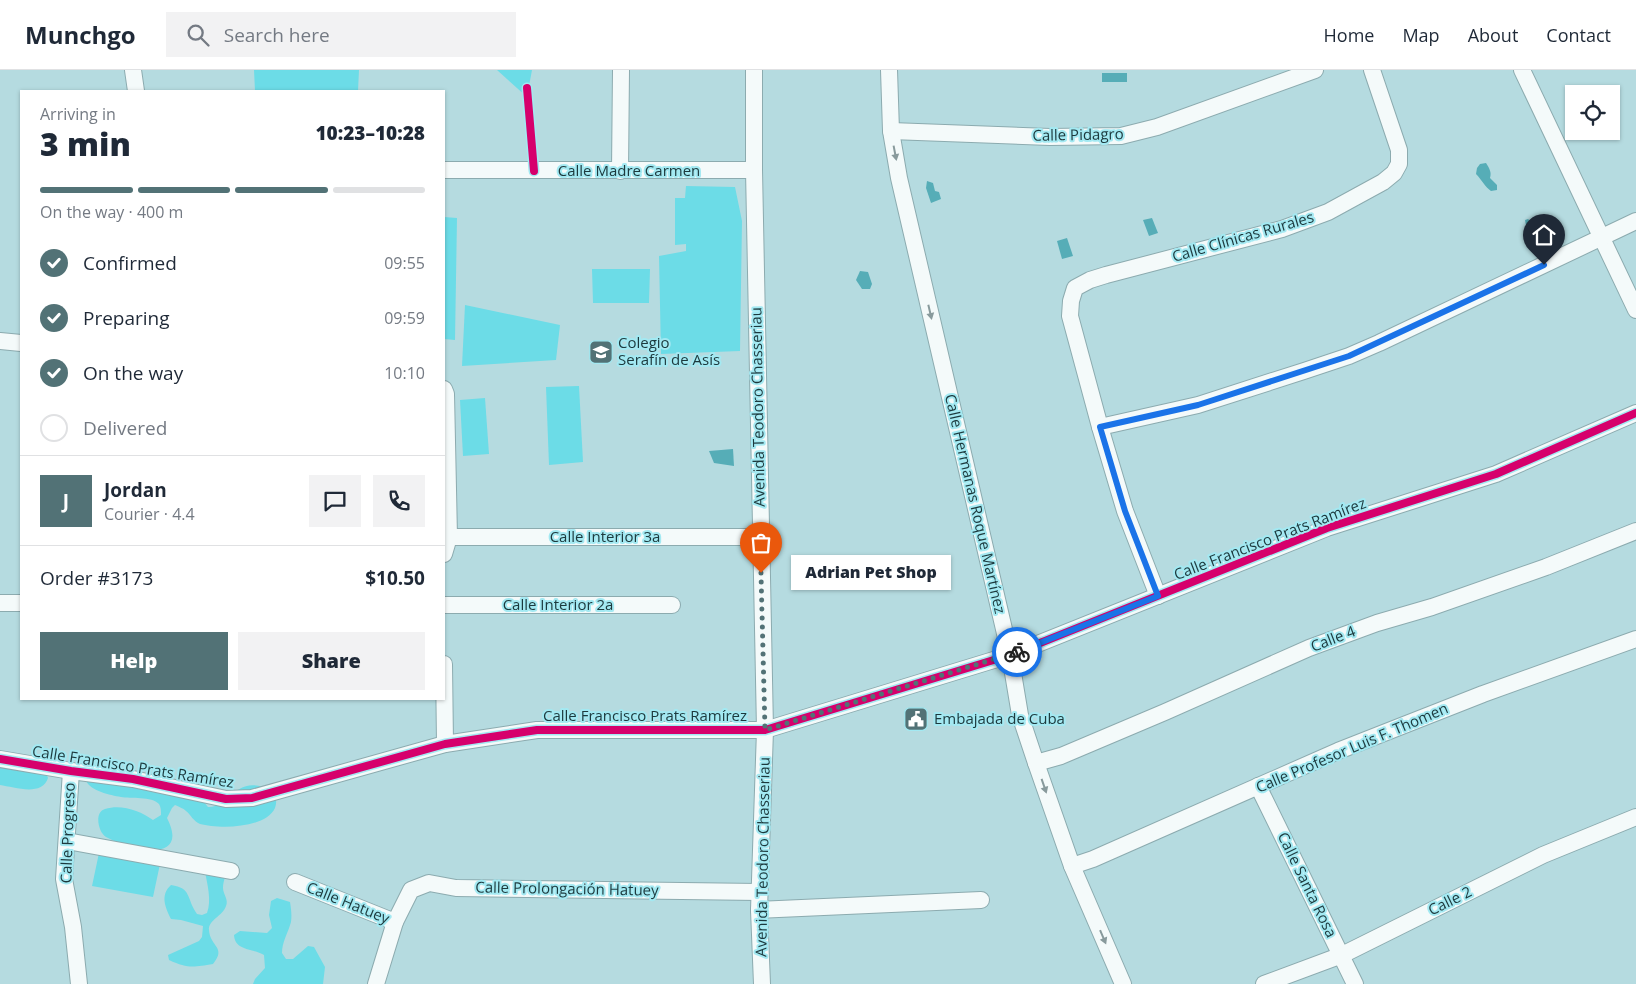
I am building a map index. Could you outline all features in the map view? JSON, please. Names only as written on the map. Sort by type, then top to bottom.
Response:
[{"type":"street","points":[[133,70],[136,90]]},
{"type":"street","points":[[620,171],[621,70]]},
{"type":"street","name":"Avenida Teodoro Chasseriau","points":[[754,70],[760,537],[765,730],[759,910],[762,984]]},
{"type":"street","name":"Calle Hermanas Roque Martínez","points":[[889,70],[890,131],[899,178],[1010,655],[1020,715],[1072,866],[1123,984]]},
{"type":"street","name":"Calle Pidagro","points":[[890,131],[1042,136],[1122,136],[1157,128],[1315,70]]},
{"type":"street","name":"Calle Clínicas Rurales","points":[[1100,427],[1070,316],[1071,301],[1075,288],[1090,280],[1106,275],[1282,229],[1328,212],[1383,182],[1394,173],[1399,164],[1399,150],[1372,70]]},
{"type":"street","points":[[1522,70],[1636,310]]},
{"type":"street","name":"Calle Madre Carmen","points":[[445,170],[754,170]]},
{"type":"street","points":[[1158,596],[1125,511],[1100,427],[1198,405],[1349,356],[1636,222]]},
{"type":"street","points":[[0,341],[20,343]]},
{"type":"street","points":[[445,392],[449,537],[445,551]]},
{"type":"street","name":"Calle Francisco Prats Ramírez","points":[[0,759],[133,779],[226,799],[252,798],[446,744],[537,730],[765,730],[1010,655],[1327,528],[1496,474],[1636,413]]},
{"type":"street","name":"Calle 4","points":[[1036,763],[1061,756],[1318,645],[1377,622],[1432,607],[1546,567],[1636,530]]},
{"type":"street","name":"Calle Interior 3a","points":[[449,537],[760,537]]},
{"type":"street","points":[[0,603],[20,603]]},
{"type":"street","name":"Calle Interior 2a","points":[[445,605],[672,605]]},
{"type":"street","name":"Calle Profesor Luis F. Thomen","points":[[1072,866],[1093,859],[1338,751],[1462,702],[1636,639]]},
{"type":"street","points":[[445,700],[446,744]]},
{"type":"street","name":"Calle Progreso","points":[[71,771],[64,879],[73,928],[79,984]]},
{"type":"street","name":"Calle Santa Rosa","points":[[1258,786],[1355,984]]},
{"type":"street","name":"Calle 2","points":[[1264,984],[1342,955],[1543,855],[1636,817]]},
{"type":"street","points":[[67,841],[231,871]]},
{"type":"street","name":"Calle Hatuey","points":[[295,882],[395,922],[376,984]]},
{"type":"street","name":"Calle Prolongación Hatuey","points":[[395,922],[411,890],[429,883],[456,888],[760,892]]},
{"type":"street","points":[[759,910],[981,900]]},
{"type":"shaded area","points":[[254,70],[359,70],[358,90],[255,90]]},
{"type":"shaded area","points":[[497,70],[532,70],[527,97]]},
{"type":"shaded area","points":[[1102,73],[1127,73],[1127,82],[1102,82]]},
{"type":"shaded area","points":[[1486,163],[1489,168],[1490,178],[1497,185],[1497,190],[1491,191],[1476,174],[1480,164]]},
{"type":"shaded area","points":[[927,181],[933,183],[935,191],[939,192],[941,199],[931,203],[926,188]]},
{"type":"shaded area","points":[[686,186],[735,187],[742,221],[740,351],[661,354],[659,256],[686,251],[686,244],[675,245],[675,198],[685,198]]},
{"type":"shaded area","points":[[445,217],[457,218],[455,340],[445,339]]},
{"type":"shaded area","points":[[1152,218],[1158,233],[1149,236],[1143,220]]},
{"type":"shaded area","points":[[1528,219],[1537,232],[1535,237],[1531,238],[1527,231],[1525,220]]},
{"type":"shaded area","points":[[1067,238],[1073,256],[1062,259],[1057,241]]},
{"type":"shaded area","points":[[592,269],[650,269],[649,303],[593,303]]},
{"type":"shaded area","points":[[860,271],[868,272],[872,284],[870,289],[862,289],[856,280]]},
{"type":"shaded area","points":[[465,305],[560,325],[556,360],[462,366]]},
{"type":"shaded area","points":[[579,386],[583,462],[549,465],[546,387]]},
{"type":"shaded area","points":[[485,398],[489,454],[463,456],[460,400]]},
{"type":"shaded area","points":[[733,449],[734,466],[714,463],[709,451]]},
{"type":"shaded area","points":[[0,763],[46,773],[48,778],[45,784],[34,789],[20,789],[0,785]]},
{"type":"shaded area","points":[[86,781],[194,790],[208,807],[221,803],[245,786],[253,785],[268,790],[276,799],[276,803],[270,815],[262,820],[252,824],[229,827],[200,824],[185,810],[175,805],[167,818],[172,833],[171,843],[164,848],[154,850],[142,849],[116,842],[106,837],[99,827],[99,814],[105,809],[118,807],[137,811],[153,820],[161,815],[159,804],[156,801],[146,799],[125,798],[106,794],[96,790]]},
{"type":"shaded area","points":[[99,853],[160,864],[153,897],[92,886]]},
{"type":"shaded area","points":[[230,866],[223,885],[227,902],[226,906],[209,927],[210,936],[218,950],[217,958],[213,964],[196,966],[181,965],[169,960],[168,955],[199,941],[202,937],[203,926],[171,919],[165,901],[168,889],[171,885],[178,886],[186,891],[197,914],[202,915],[207,913],[209,903],[205,871]]},
{"type":"shaded area","points":[[277,898],[290,902],[291,912],[291,922],[282,953],[286,959],[293,959],[308,946],[314,947],[325,967],[323,984],[253,984],[265,968],[264,955],[241,947],[237,944],[234,935],[240,931],[267,933],[272,928],[269,915],[271,901]]},
{"type":"cycle path","points":[[527,88],[534,171]]},
{"type":"cycle path","points":[[0,759],[133,779],[226,799],[252,798],[445,744],[537,730],[765,730],[1010,655],[1327,528],[1496,474],[1636,413]]},
{"type":"way so far","points":[[761,573],[765,730],[1017,652]]},
{"type":"place","name":"Colegio Serafín de Asís","points":[[601,352]]},
{"type":"place","name":"Adrian Pet Shop","points":[[761,573]]},
{"type":"place","name":"Embajada de Cuba","points":[[916,719]]},
{"type":"route","points":[[1017,652],[1158,596],[1125,511],[1100,427],[1198,405],[1349,356],[1544,265]]}]
